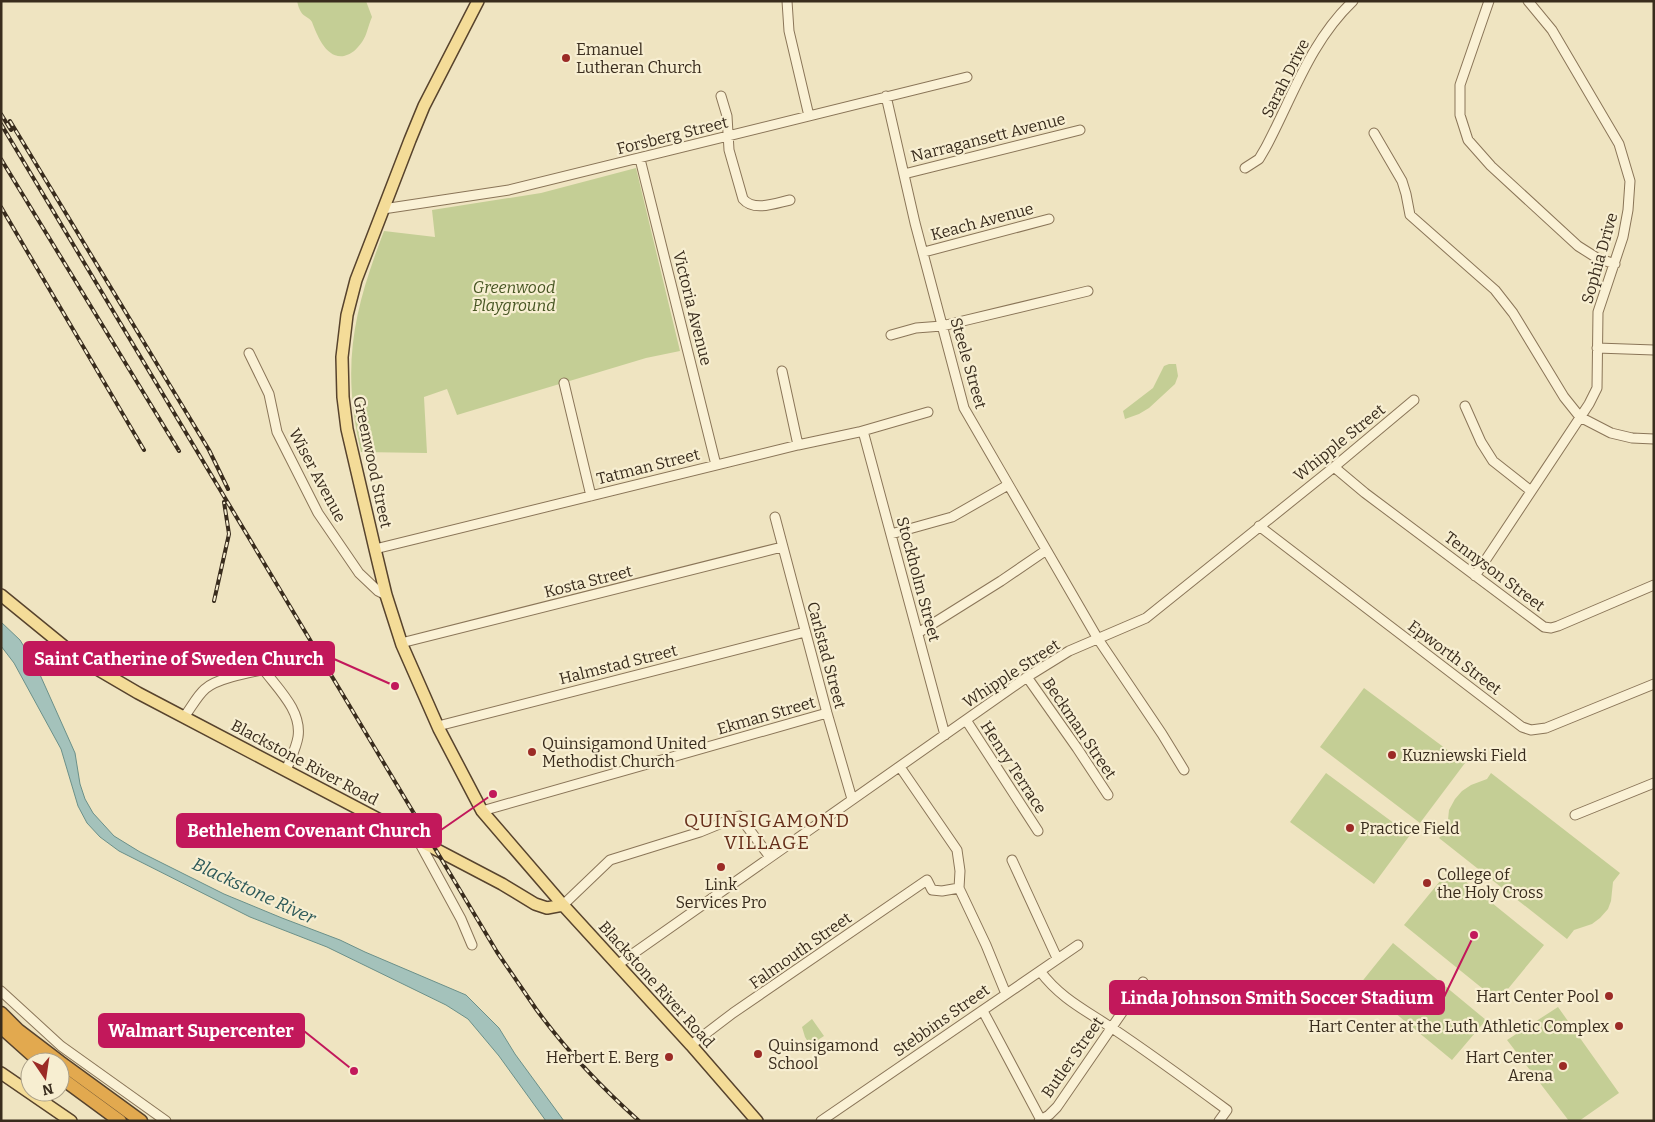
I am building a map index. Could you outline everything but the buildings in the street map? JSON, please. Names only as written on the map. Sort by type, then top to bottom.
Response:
[{"type":"highway","points":[[1,1013],[18,1030],[47,1052]]},
{"type":"highway","points":[[1,1027],[29,1052]]},
{"type":"highway","points":[[70,1069],[141,1121]]},
{"type":"highway","points":[[70,1084],[120,1121]]},
{"type":"highway","points":[[70,1089],[105,1121]]},
{"type":"main road","name":"Greenwood Street","points":[[478,1],[424,106],[383,209],[352,295],[342,357],[343,398],[347,429],[375,549],[386,595],[401,643],[438,726],[482,811],[563,905]]},
{"type":"main road","name":"Blackstone River Road","points":[[1,595],[82,660],[116,681],[502,884],[535,904],[548,908],[563,905],[691,1045],[757,1121]]},
{"type":"main road","points":[[1,1073],[71,1121]]},
{"type":"street","points":[[787,1],[789,32],[809,116]]},
{"type":"street","name":"Sarah Drive","points":[[1245,168],[1259,159],[1303,69],[1341,13],[1354,1]]},
{"type":"street","points":[[1489,1],[1460,85],[1460,114],[1468,140],[1491,166],[1578,246],[1597,258],[1614,264]]},
{"type":"street","name":"Sophia Drive","points":[[1475,576],[1589,404],[1597,388],[1598,312],[1623,237],[1628,210],[1630,181],[1619,144],[1552,30],[1528,1]]},
{"type":"street","name":"Forsberg Street","points":[[383,209],[509,190],[967,77]]},
{"type":"street","points":[[721,96],[727,116],[729,150],[740,192],[745,202],[754,206],[790,200]]},
{"type":"street","name":"Steele Street","points":[[886,96],[964,408],[1045,551],[1098,639],[1184,770]]},
{"type":"street","name":"Narragansett Avenue","points":[[904,174],[1080,130]]},
{"type":"street","points":[[1374,133],[1402,181],[1410,215],[1495,290],[1513,313],[1564,397],[1580,417],[1612,433],[1632,438],[1654,439]]},
{"type":"street","name":"Victoria Avenue","points":[[640,159],[716,465]]},
{"type":"street","name":"Keach Avenue","points":[[924,252],[1049,219]]},
{"type":"street","points":[[891,336],[916,328],[942,326],[1088,291]]},
{"type":"street","points":[[1597,348],[1654,350]]},
{"type":"street","name":"Wiser Avenue","points":[[249,353],[269,394],[277,432],[318,513],[360,573],[378,591],[386,595]]},
{"type":"street","points":[[782,371],[798,445]]},
{"type":"street","points":[[564,383],[591,496]]},
{"type":"street","name":"Whipple Street","points":[[617,965],[1027,677],[1069,651],[1146,618],[1414,400]]},
{"type":"street","points":[[1465,406],[1481,442],[1493,461],[1531,491]]},
{"type":"street","name":"Tatman Street","points":[[375,549],[798,445],[863,431],[928,412]]},
{"type":"street","name":"Stockholm Street","points":[[863,431],[945,735]]},
{"type":"street","name":"Tennyson Street","points":[[1334,467],[1365,493],[1544,627],[1551,628],[1654,585]]},
{"type":"street","points":[[891,534],[952,517],[1008,485]]},
{"type":"street","name":"Carlstad Street","points":[[775,517],[852,799]]},
{"type":"street","name":"Epworth Street","points":[[1259,526],[1522,727],[1530,730],[1546,728],[1654,684]]},
{"type":"street","name":"Kosta Street","points":[[401,643],[782,547]]},
{"type":"street","points":[[918,633],[1002,581],[1045,551]]},
{"type":"street","name":"Halmstad Street","points":[[438,726],[805,632]]},
{"type":"street","points":[[184,717],[210,685],[276,667]]},
{"type":"street","points":[[264,670],[290,706],[298,723],[297,742],[286,771]]},
{"type":"street","name":"Beckman Street","points":[[1027,677],[1108,795]]},
{"type":"street","name":"Ekman Street","points":[[482,811],[827,713]]},
{"type":"street","name":"Henry Terrace","points":[[966,720],[1038,831]]},
{"type":"street","points":[[900,767],[957,850],[960,888],[1006,994]]},
{"type":"street","points":[[1575,815],[1654,783]]},
{"type":"street","points":[[563,905],[610,860],[700,832],[739,816],[770,857]]},
{"type":"street","points":[[418,840],[461,919],[472,945]]},
{"type":"street","points":[[1012,860],[1057,958]]},
{"type":"street","name":"Falmouth Street","points":[[691,1045],[732,1014],[927,880],[932,890],[942,891],[960,888]]},
{"type":"street","name":"Stebbins Street","points":[[821,1121],[1078,945]]},
{"type":"street","points":[[1040,971],[1051,986],[1062,996],[1110,1027],[1227,1110],[1219,1121]]},
{"type":"street","name":"Butler Street","points":[[1040,1120],[1057,1107],[1110,1027],[1143,982]]},
{"type":"street","points":[[1,991],[61,1046],[166,1121]]},
{"type":"street","points":[[983,1011],[1040,1120]]},
{"type":"green space","points":[[297,1],[366,1],[372,17],[364,39],[349,54],[338,56],[332,54],[323,45],[311,20],[301,12]]},
{"type":"green space","name":"Greenwood Playground","points":[[636,168],[680,351],[646,358],[457,415],[447,389],[424,397],[427,453],[361,452],[352,393],[351,366],[353,340],[365,288],[384,231],[435,237],[432,210],[541,193]]},
{"type":"green space","points":[[1176,364],[1178,376],[1175,384],[1149,408],[1125,419],[1123,411],[1153,388],[1164,366]]},
{"type":"green space","name":"Kuzniewski Field","points":[[1364,688],[1465,763],[1420,823],[1320,747]]},
{"type":"green space","name":"Practice Field","points":[[1326,773],[1410,835],[1374,884],[1290,822]]},
{"type":"green space","points":[[1491,773],[1620,873],[1613,882],[1608,909],[1592,924],[1574,930],[1567,939],[1439,838],[1447,830],[1449,810],[1455,799],[1471,785],[1487,779]]},
{"type":"green space","points":[[1450,869],[1544,945],[1498,1001],[1404,925]]},
{"type":"green space","points":[[1393,943],[1486,1020],[1452,1060],[1360,984]]},
{"type":"green space","name":"Hart Center Arena","points":[[1558,1007],[1619,1093],[1579,1121],[1569,1121],[1507,1040]]},
{"type":"green space","points":[[812,1019],[824,1036],[810,1045],[802,1027]]},
{"type":"water","points":[[1,622],[20,640],[37,668],[75,753],[80,784],[85,799],[93,813],[114,836],[140,852],[224,894],[340,940],[466,995],[499,1028],[515,1054],[564,1121],[546,1121],[499,1056],[468,1019],[446,1005],[327,947],[250,917],[119,851],[100,837],[87,823],[78,806],[61,749],[14,663],[1,646]]},
{"type":"railway","points":[[1,114],[11,130]]},
{"type":"railway","points":[[10,121],[209,450],[228,489]]},
{"type":"railway","points":[[1,124],[497,952],[559,1039],[611,1095],[639,1121]]},
{"type":"railway","points":[[1,159],[179,451]]},
{"type":"railway","points":[[1,207],[144,450]]},
{"type":"railway","points":[[214,601],[229,534],[224,502]]},
{"type":"place","name":"Emanuel Lutheran Church","points":[[566,58]]},
{"type":"place","name":"Saint Catherine of Sweden Church","points":[[395,686]]},
{"type":"place","name":"Quinsigamond United Methodist Church","points":[[532,752]]},
{"type":"place","name":"Kuzniewski Field","points":[[1392,755]]},
{"type":"place","name":"Bethlehem Covenant Church","points":[[493,794]]},
{"type":"place","name":"Practice Field","points":[[1350,828]]},
{"type":"place","name":"Link Services Pro","points":[[721,867]]},
{"type":"place","name":"College of the Holy Cross","points":[[1427,883]]},
{"type":"place","name":"Linda Johnson Smith Soccer Stadium","points":[[1474,935]]},
{"type":"place","name":"Hart Center Pool","points":[[1609,996]]},
{"type":"place","name":"Hart Center at the Luth Athletic Complex","points":[[1619,1026]]},
{"type":"place","name":"Quinsigamond School","points":[[758,1054]]},
{"type":"place","name":"Herbert E. Berg","points":[[669,1057]]},
{"type":"place","name":"Hart Center Arena","points":[[1563,1066]]},
{"type":"place","name":"Walmart Supercenter","points":[[354,1071]]},
{"type":"district","name":"QUINSIGAMOND VILLAGE","points":[[767,831]]},
{"type":"water label","name":"Blackstone River","points":[[254,891]]}]
